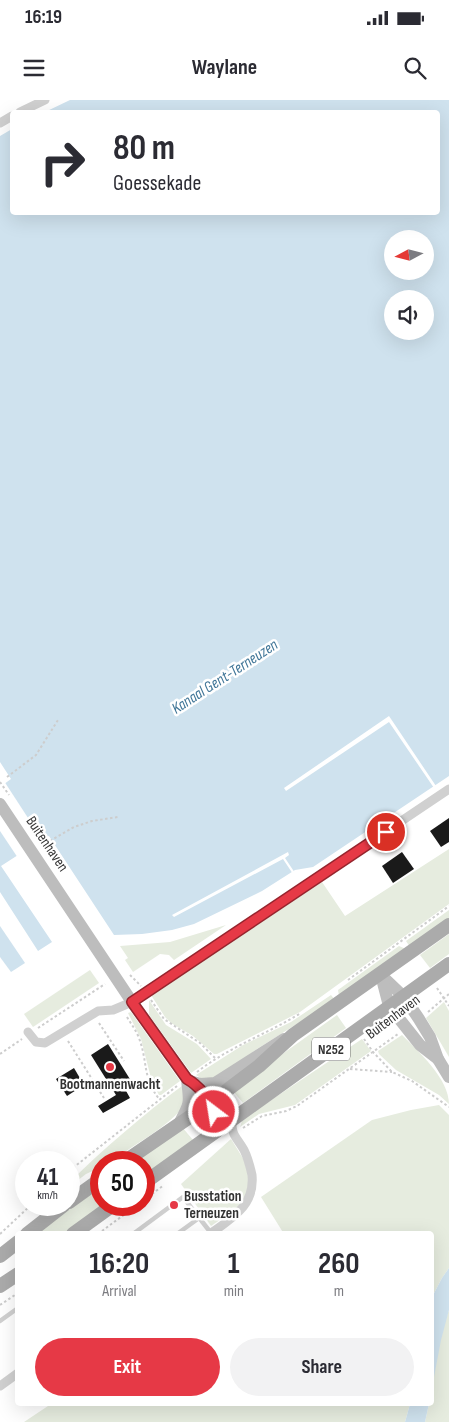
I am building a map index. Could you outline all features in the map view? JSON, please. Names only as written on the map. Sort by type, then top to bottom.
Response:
[{"type":"main road","name":"Buitenhaven","points":[[0,804],[132,1002],[190,1081],[210,1103]]},
{"type":"main road","name":"N252","points":[[139,1151],[210,1103],[259,1066],[293,1035],[449,925]]},
{"type":"main road","name":"N252","points":[[389,1006],[449,964]]},
{"type":"main road","points":[[380,975],[404,997],[419,1018],[430,1036],[438,1059],[449,1077]]},
{"type":"main road","points":[[380,975],[389,1006],[420,1045],[438,1059]]},
{"type":"main road","name":"Buitenhaven","points":[[155,1175],[389,1006]]},
{"type":"main road","name":"N252","points":[[190,1081],[215,1083],[278,1042],[293,1035]]},
{"type":"main road","points":[[180,1122],[190,1098],[190,1081]]},
{"type":"main road","points":[[210,1103],[214,1117],[210,1134]]},
{"type":"main road","points":[[31,1231],[50,1216]]},
{"type":"main road","points":[[77,1231],[98,1216]]},
{"type":"main road","points":[[0,1256],[15,1244]]},
{"type":"main road","points":[[0,1286],[15,1276]]},
{"type":"street","points":[[24,110],[45,100]]},
{"type":"street","points":[[29,1033],[36,1042],[45,1043],[98,1011],[113,1010],[132,1002],[449,789]]},
{"type":"street","points":[[214,1231],[239,1213],[251,1195],[250,1164],[243,1149],[233,1135],[232,1118]]},
{"type":"street","points":[[0,1386],[15,1375]]},
{"type":"lane","points":[[137,1231],[183,1197],[209,1231]]},
{"type":"lane","points":[[181,1231],[199,1218]]},
{"type":"lane","points":[[0,1320],[15,1310]]},
{"type":"path","points":[[7,777],[36,755],[58,720]]},
{"type":"path","points":[[50,841],[74,827],[92,821],[118,817]]},
{"type":"path","points":[[348,980],[449,906]]},
{"type":"path","points":[[0,1054],[105,984]]},
{"type":"path","points":[[146,993],[164,1019],[200,1043],[215,1058]]},
{"type":"path","name":"Buitenhaven","points":[[419,1018],[449,994]]},
{"type":"path","points":[[80,1162],[160,1099],[190,1081],[215,1058],[252,1038],[280,1026],[304,1011]]},
{"type":"path","points":[[92,1014],[124,1061]]},
{"type":"path","points":[[358,1029],[373,1052],[392,1072]]},
{"type":"path","name":"Buitenhaven","points":[[233,1135],[262,1116],[286,1111],[297,1106],[406,1029]]},
{"type":"path","points":[[63,1033],[104,1098]]},
{"type":"path","points":[[140,1041],[146,1074],[160,1099]]},
{"type":"path","points":[[350,1069],[392,1072],[412,1081],[449,1108]]},
{"type":"path","points":[[155,1192],[166,1184]]},
{"type":"path","points":[[0,1234],[19,1216]]},
{"type":"path","points":[[102,1231],[122,1216]]},
{"type":"path","points":[[0,1305],[15,1294]]},
{"type":"shaded area","points":[[449,849],[449,904],[300,1012],[217,1054],[214,1054],[193,1036],[171,1023],[151,995],[322,882],[345,916]]},
{"type":"shaded area","points":[[449,910],[449,918],[410,947],[406,941]]},
{"type":"shaded area","points":[[226,925],[174,960],[169,955],[160,954],[133,972],[125,960],[128,958],[120,946],[170,942]]},
{"type":"shaded area","points":[[449,934],[449,954],[430,968],[420,955]]},
{"type":"shaded area","points":[[399,946],[406,949],[339,996],[338,990]]},
{"type":"shaded area","points":[[90,970],[99,983],[33,1027],[24,1014]]},
{"type":"shaded area","points":[[331,995],[335,1000],[257,1049],[215,1079],[202,1079],[196,1075],[243,1045],[291,1022]]},
{"type":"shaded area","points":[[149,1000],[166,1025],[197,1044],[211,1059],[191,1073],[149,1015]]},
{"type":"shaded area","points":[[444,1002],[449,1011],[449,1057],[426,1018]]},
{"type":"shaded area","points":[[131,1012],[180,1081],[161,1095],[159,1095],[152,1082],[141,1039],[128,1013]]},
{"type":"shaded area","points":[[337,1015],[346,1028],[243,1103],[232,1090]]},
{"type":"shaded area","points":[[402,1035],[432,1066],[439,1076],[448,1095],[449,1104],[439,1095],[396,1070],[379,1054],[378,1051]]},
{"type":"shaded area","points":[[362,1039],[371,1051],[295,1105],[259,1114],[240,1127],[242,1121],[258,1109]]},
{"type":"shaded area","points":[[182,1086],[184,1103],[182,1108],[168,1122],[126,1151],[103,1151],[138,1120]]},
{"type":"shaded area","points":[[439,1105],[449,1115],[449,1268],[434,1293],[434,1231],[282,1231],[261,1197],[372,1120]]},
{"type":"shaded area","points":[[182,1127],[193,1140],[155,1167],[155,1151],[148,1151]]},
{"type":"shaded area","points":[[231,1139],[244,1160],[250,1181],[245,1203],[211,1226],[181,1184]]},
{"type":"shaded area","points":[[90,1163],[90,1172],[80,1179],[80,1173]]},
{"type":"shaded area","points":[[90,1192],[90,1215],[68,1231],[40,1231],[59,1216],[80,1216],[80,1200]]},
{"type":"shaded area","points":[[449,1310],[449,1422],[425,1422],[429,1406],[434,1406],[434,1369]]},
{"type":"shaded area","points":[[48,1406],[409,1406],[405,1422],[24,1422]]},
{"type":"water","name":"Kanaal Gent-Terneuzen","points":[[70,100],[449,100],[449,776],[313,867],[295,870],[262,891],[194,924],[172,930],[114,935],[49,836],[46,837],[1,866],[52,942],[38,951],[0,892],[0,787],[11,779],[0,762],[0,136],[10,130],[10,215],[440,215],[440,110],[49,110]]},
{"type":"water","points":[[0,926],[25,963],[11,972],[0,957]]},
{"type":"water","points":[[449,1268],[449,1310],[434,1377],[434,1293]]},
{"type":"water","points":[[409,1406],[429,1406],[425,1422],[405,1422]]},
{"type":"pier","points":[[389,716],[436,786],[434,788],[389,722],[286,791],[284,788]]},
{"type":"pier","points":[[4,781],[43,841],[18,858],[0,831],[0,784]]},
{"type":"pier","points":[[288,852],[289,855],[285,858],[295,873],[293,874],[283,859],[174,917],[172,915]]},
{"type":"building","points":[[449,818],[449,842],[441,847],[430,831]]},
{"type":"building","points":[[402,852],[414,869],[393,883],[382,866]]},
{"type":"building","name":"Bootmannenwacht","points":[[108,1044],[133,1084],[125,1089],[130,1098],[103,1113],[98,1106],[116,1095],[91,1055]]},
{"type":"building","points":[[74,1068],[84,1085],[67,1096],[56,1079]]},
{"type":"place","name":"Bootmannenwacht","points":[[110,1067]]},
{"type":"place","name":"Busstation Terneuzen","points":[[174,1205]]},
{"type":"route","points":[[214,1112],[210,1103],[194,1082],[187,1079],[132,1002],[386,832]]}]
